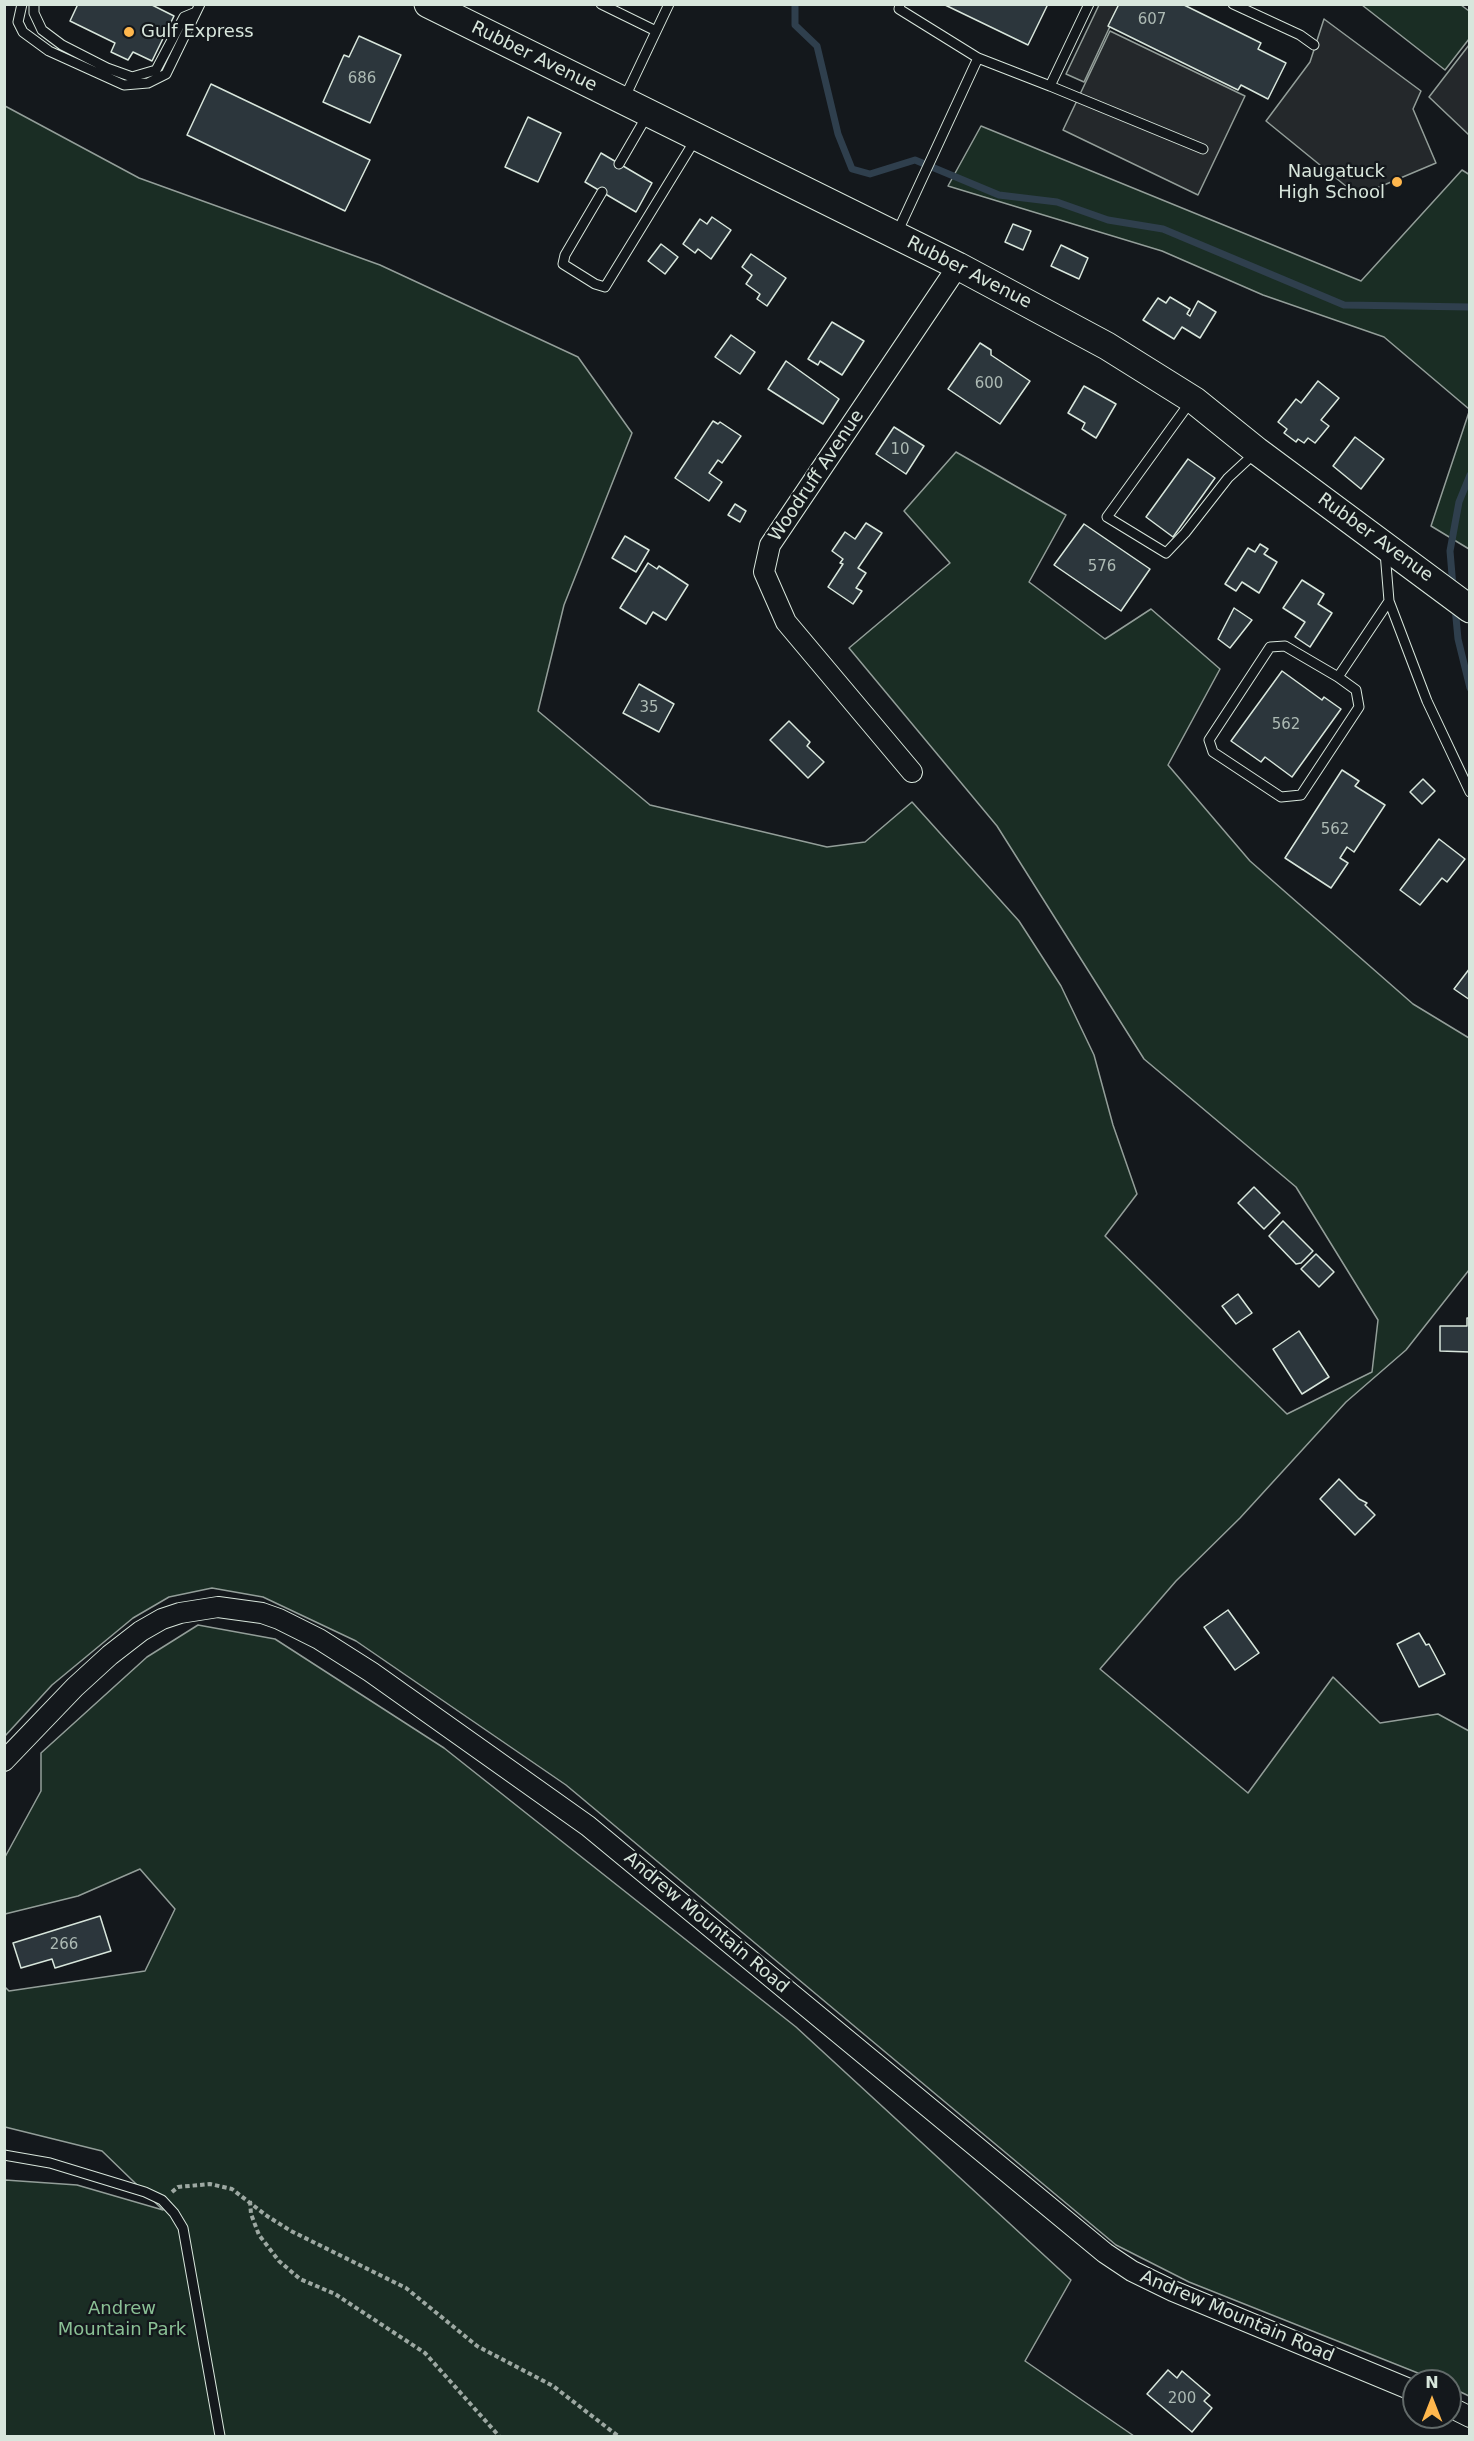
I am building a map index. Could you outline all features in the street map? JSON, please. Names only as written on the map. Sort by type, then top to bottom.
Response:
[{"type":"street","name":"Rubber Avenue","points":[[428,4],[958,266],[1107,346],[1192,399],[1257,451],[1470,609]]},
{"type":"street","name":"Woodruff Avenue","points":[[912,771],[786,622],[764,572],[770,545],[958,266]]},
{"type":"street","name":"Andrew Mountain Road","points":[[4,1761],[75,1687],[110,1655],[141,1631],[162,1620],[180,1613],[218,1607],[262,1613],[279,1619],[319,1639],[380,1678],[588,1826],[1105,2253],[1132,2271],[1173,2291],[1402,2386]]},
{"type":"lane","points":[[22,4],[18,22],[23,32],[49,51],[124,85],[148,83],[166,74],[198,8]]},
{"type":"lane","points":[[34,4],[34,13],[42,30],[62,45],[98,63],[132,76],[156,70],[184,17],[198,8]]},
{"type":"lane","points":[[601,4],[656,31]]},
{"type":"lane","points":[[623,101],[669,4]]},
{"type":"lane","points":[[900,4],[899,9],[978,58],[1203,149]]},
{"type":"lane","points":[[1050,86],[1089,4]]},
{"type":"lane","points":[[1233,4],[1300,35],[1314,45]]},
{"type":"lane","points":[[896,236],[978,58]]},
{"type":"lane","points":[[619,164],[649,114]]},
{"type":"lane","points":[[602,192],[565,255],[563,264],[595,284],[605,286],[696,138]]},
{"type":"lane","points":[[1192,399],[1107,517],[1166,553],[1185,533],[1228,478],[1257,451]]},
{"type":"lane","points":[[1384,544],[1389,601],[1427,702],[1470,792]]},
{"type":"lane","points":[[1338,677],[1389,601]]},
{"type":"lane","points":[[1285,646],[1338,677],[1356,690],[1359,707],[1301,795],[1281,798],[1213,752],[1209,740],[1270,647],[1285,646]]},
{"type":"lane","points":[[4,2155],[50,2163],[108,2179],[162,2200],[183,2228],[220,2436]]},
{"type":"path","points":[[162,2200],[178,2187],[210,2184],[232,2188],[250,2200],[267,2216],[291,2231],[406,2288],[477,2346],[553,2386],[618,2436]]},
{"type":"path","points":[[250,2200],[251,2214],[259,2235],[279,2261],[300,2279],[335,2294],[425,2353],[499,2436]]},
{"type":"green space","points":[[1362,5],[1461,5],[1469,11],[1469,39],[1445,70]]},
{"type":"green space","points":[[5,106],[139,178],[380,265],[578,357],[632,433],[564,605],[538,711],[650,805],[827,847],[865,842],[912,802],[1019,921],[1061,986],[1094,1055],[1113,1125],[1137,1194],[1105,1236],[1287,1414],[1372,1372],[1378,1320],[1296,1187],[1144,1059],[997,826],[849,648],[950,563],[904,511],[956,452],[1066,515],[1029,582],[1105,639],[1151,609],[1220,669],[1168,765],[1250,861],[1413,1004],[1469,1038],[1469,1270],[1406,1350],[1346,1402],[1240,1518],[1176,1581],[1100,1669],[1248,1793],[1333,1677],[1380,1723],[1438,1714],[1469,1731],[1469,2396],[1462,2393],[1462,2369],[1408,2369],[1189,2282],[1116,2245],[566,1785],[356,1641],[263,1597],[212,1588],[169,1597],[133,1618],[52,1685],[5,1736]]},
{"type":"green space","points":[[981,126],[1361,281],[1462,170],[1470,175],[1469,409],[1384,337],[1263,295],[1162,251],[948,186]]},
{"type":"green space","points":[[1469,412],[1470,549],[1431,526]]},
{"type":"green space","name":"Andrew Mountain Park","points":[[198,1625],[275,1639],[444,1748],[796,2027],[1071,2280],[1025,2361],[1134,2436],[5,2436],[5,2180],[77,2185],[163,2210],[102,2151],[5,2127],[4,1986],[9,1991],[145,1971],[175,1909],[140,1869],[78,1896],[5,1914],[5,1857],[41,1791],[41,1753],[147,1657]]},
{"type":"shaded area","points":[[1099,5],[1120,5],[1084,82],[1066,74]]},
{"type":"shaded area","points":[[1324,19],[1421,91],[1413,109],[1436,163],[1358,196],[1266,121],[1310,62]]},
{"type":"shaded area","points":[[1110,31],[1245,96],[1198,195],[1063,130]]},
{"type":"shaded area","points":[[1469,45],[1469,135],[1429,97]]},
{"type":"building","name":"Gulf Express","points":[[78,4],[150,4],[174,16],[152,61],[133,52],[128,60],[111,52],[115,43],[70,21]]},
{"type":"building","points":[[943,4],[1048,4],[1028,45]]},
{"type":"building","points":[[1119,4],[1182,4],[1261,43],[1258,49],[1286,63],[1268,99],[1241,85],[1238,90],[1108,26]]},
{"type":"building","points":[[359,36],[401,55],[370,123],[323,102],[344,55],[349,57]]},
{"type":"building","points":[[211,84],[370,160],[345,211],[187,135]]},
{"type":"building","points":[[528,117],[561,133],[538,182],[505,167]]},
{"type":"building","points":[[601,153],[652,183],[636,212],[585,182]]},
{"type":"building","points":[[712,217],[731,230],[711,259],[698,249],[695,253],[683,244],[700,219],[707,224]]},
{"type":"building","points":[[1013,224],[1031,231],[1023,250],[1005,242]]},
{"type":"building","points":[[661,244],[678,257],[665,274],[648,261]]},
{"type":"building","points":[[1061,245],[1088,258],[1079,279],[1051,266]]},
{"type":"building","points":[[751,254],[786,278],[767,306],[757,299],[760,294],[746,284],[752,275],[742,267]]},
{"type":"building","points":[[1170,297],[1190,309],[1187,314],[1190,316],[1198,301],[1216,312],[1200,338],[1182,327],[1174,339],[1143,320],[1158,298],[1166,303]]},
{"type":"building","points":[[832,322],[864,341],[842,375],[820,361],[818,365],[808,359]]},
{"type":"building","points":[[731,335],[755,352],[740,374],[715,357]]},
{"type":"building","points":[[980,343],[991,350],[991,355],[1030,381],[1000,424],[948,389]]},
{"type":"building","points":[[786,361],[839,399],[823,424],[768,389]]},
{"type":"building","points":[[1318,381],[1339,398],[1321,420],[1329,426],[1315,443],[1308,438],[1304,443],[1298,439],[1296,442],[1284,433],[1287,429],[1278,422],[1296,399],[1301,403]]},
{"type":"building","points":[[1084,386],[1116,404],[1096,438],[1082,429],[1085,423],[1068,413]]},
{"type":"building","points":[[713,421],[718,424],[720,422],[741,436],[722,463],[718,460],[709,473],[722,482],[709,501],[675,478]]},
{"type":"building","points":[[894,427],[924,446],[906,474],[876,454]]},
{"type":"building","points":[[1355,437],[1384,459],[1361,489],[1333,466]]},
{"type":"building","points":[[1188,459],[1215,478],[1173,537],[1146,517]]},
{"type":"building","points":[[735,504],[746,511],[740,522],[728,515]]},
{"type":"building","points":[[866,523],[882,533],[858,568],[866,573],[856,588],[862,591],[853,604],[828,587],[843,564],[840,563],[843,559],[832,551],[845,532],[855,539]]},
{"type":"building","points":[[1084,524],[1150,569],[1121,611],[1054,565]]},
{"type":"building","points":[[625,536],[649,550],[636,572],[612,558]]},
{"type":"building","points":[[1260,544],[1268,549],[1264,554],[1277,562],[1259,593],[1242,582],[1236,591],[1225,584],[1248,548],[1255,552]]},
{"type":"building","points":[[648,563],[657,569],[659,566],[688,585],[666,620],[653,612],[646,624],[620,608]]},
{"type":"building","points":[[1302,580],[1324,594],[1318,604],[1332,613],[1310,647],[1295,637],[1305,622],[1283,608]]},
{"type":"building","points":[[1234,608],[1252,620],[1230,648],[1218,639]]},
{"type":"building","points":[[1282,671],[1322,700],[1324,697],[1341,709],[1292,777],[1265,757],[1261,762],[1231,741]]},
{"type":"building","points":[[639,684],[674,704],[659,732],[623,713]]},
{"type":"building","points":[[789,721],[810,742],[807,746],[824,762],[808,778],[770,740]]},
{"type":"building","points":[[1342,770],[1359,781],[1355,786],[1385,805],[1354,852],[1347,847],[1340,858],[1348,863],[1331,888],[1285,858]]},
{"type":"building","points":[[1423,779],[1435,791],[1422,804],[1410,792]]},
{"type":"building","points":[[1439,839],[1465,859],[1447,882],[1442,878],[1420,905],[1400,890]]},
{"type":"building","points":[[1470,968],[1470,1000],[1454,989]]},
{"type":"building","points":[[1254,1187],[1280,1213],[1264,1229],[1238,1203]]},
{"type":"building","points":[[1283,1221],[1313,1251],[1301,1263],[1296,1264],[1269,1236]]},
{"type":"building","points":[[1316,1254],[1334,1272],[1319,1287],[1301,1269]]},
{"type":"building","points":[[1238,1294],[1252,1313],[1236,1324],[1222,1306]]},
{"type":"building","points":[[1467,1318],[1470,1318],[1470,1352],[1440,1351],[1440,1326],[1467,1326]]},
{"type":"building","points":[[1299,1331],[1329,1377],[1302,1394],[1273,1349]]},
{"type":"building","points":[[1339,1479],[1359,1499],[1367,1503],[1365,1505],[1375,1515],[1355,1535],[1320,1499]]},
{"type":"building","points":[[1228,1610],[1259,1653],[1235,1670],[1204,1627]]},
{"type":"building","points":[[1419,1633],[1426,1645],[1429,1644],[1445,1674],[1419,1687],[1397,1644]]},
{"type":"building","points":[[100,1916],[111,1951],[55,1968],[52,1959],[21,1968],[13,1943]]},
{"type":"building","points":[[1168,2370],[1177,2378],[1182,2371],[1210,2395],[1204,2401],[1212,2408],[1192,2432],[1147,2394]]},
{"type":"waterway","points":[[795,4],[795,25],[817,46],[838,134],[852,169],[870,174],[915,160],[999,195],[1057,202],[1108,220],[1163,229],[1344,305],[1470,307]]},
{"type":"waterway","points":[[1453,587],[1450,551],[1459,502],[1470,475]]},
{"type":"waterway","points":[[1455,607],[1458,639],[1470,688]]},
{"type":"place","name":"Gulf Express","points":[[129,32]]},
{"type":"place","name":"Naugatuck High School","points":[[1397,182]]}]
